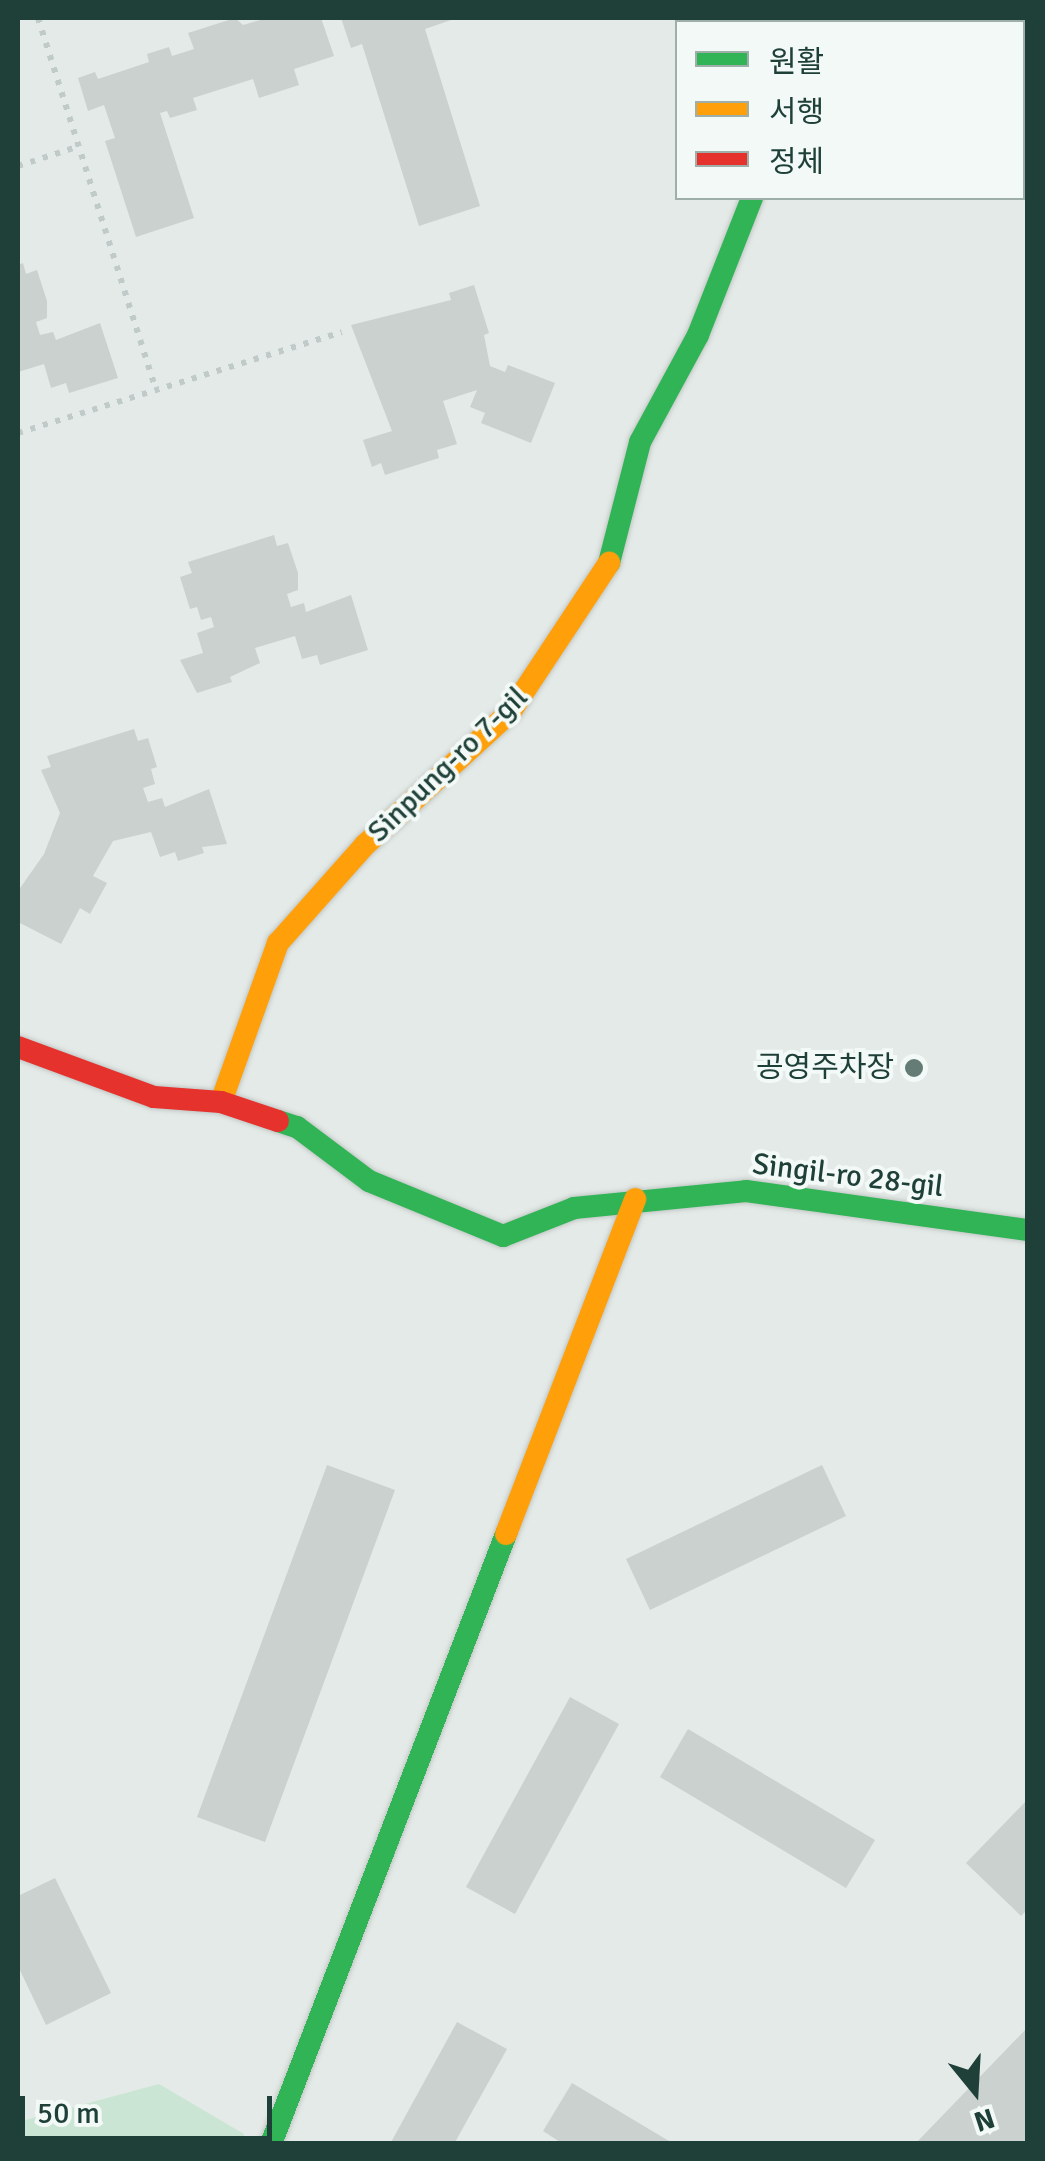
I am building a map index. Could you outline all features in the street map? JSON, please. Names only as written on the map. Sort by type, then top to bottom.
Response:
[{"type":"street","name":"Sinpung-ro 7-gil","points":[[220,1102],[278,944],[364,845],[510,712],[606,574],[640,442],[698,335],[751,200]]},
{"type":"street","name":"Singil-ro 28-gil","points":[[18,1047],[154,1096],[220,1102],[297,1127],[369,1181],[504,1236],[574,1208],[746,1191],[1028,1230]]},
{"type":"street","points":[[271,2144],[636,1199]]},
{"type":"path","points":[[38,18],[156,390]]},
{"type":"path","points":[[18,166],[78,147]]},
{"type":"path","points":[[18,433],[342,332]]},
{"type":"green space","points":[[159,2084],[244,2134],[241,2143],[18,2143],[18,2122]]},
{"type":"building","points":[[235,18],[243,25],[267,18],[321,18],[334,56],[294,69],[299,85],[259,98],[253,79],[193,98],[197,110],[170,118],[167,111],[160,113],[194,218],[136,237],[105,141],[115,138],[104,105],[88,111],[78,78],[95,72],[98,79],[149,62],[147,54],[169,47],[172,56],[194,49],[188,33]]},
{"type":"building","points":[[341,18],[457,18],[425,29],[480,206],[419,226],[362,44],[351,48]]},
{"type":"building","points":[[682,18],[733,18],[733,20]]},
{"type":"building","points":[[23,263],[26,274],[37,270],[47,301],[47,318],[36,322],[40,335],[53,332],[56,340],[100,323],[118,378],[69,393],[66,383],[51,388],[44,364],[18,372],[18,265]]},
{"type":"building","points":[[474,285],[489,333],[484,335],[490,366],[505,372],[508,365],[555,383],[531,443],[481,423],[485,413],[470,407],[477,390],[443,401],[457,444],[437,450],[439,458],[385,475],[381,463],[372,467],[363,440],[392,431],[351,325],[451,300],[449,293]]},
{"type":"building","points":[[274,535],[277,546],[288,543],[298,573],[298,590],[287,594],[291,607],[304,603],[306,612],[351,595],[368,650],[320,665],[317,655],[302,659],[295,636],[255,648],[260,663],[230,677],[232,682],[197,693],[180,660],[203,653],[197,633],[214,627],[211,617],[201,620],[197,607],[190,609],[180,577],[192,573],[188,562]]},
{"type":"building","points":[[134,729],[138,741],[148,738],[157,767],[151,769],[155,784],[143,788],[148,802],[162,798],[165,807],[209,789],[227,844],[202,847],[204,853],[178,861],[175,852],[160,857],[151,832],[113,841],[93,876],[107,883],[90,914],[80,908],[61,944],[18,922],[18,891],[44,854],[60,813],[41,770],[51,767],[47,756]]},
{"type":"building","points":[[327,1465],[395,1490],[265,1842],[197,1817]]},
{"type":"building","points":[[822,1465],[846,1516],[650,1610],[626,1559]]},
{"type":"building","points":[[570,1697],[619,1724],[515,1914],[466,1887]]},
{"type":"building","points":[[688,1729],[875,1840],[846,1888],[660,1777]]},
{"type":"building","points":[[1028,1799],[1028,1909],[1021,1916],[966,1863]]},
{"type":"building","points":[[55,1878],[111,1993],[46,2025],[18,1966],[18,1896]]},
{"type":"building","points":[[457,2022],[507,2049],[454,2144],[390,2144]]},
{"type":"building","points":[[1028,2027],[1028,2137],[1022,2144],[915,2144]]},
{"type":"building","points":[[572,2083],[674,2144],[563,2144],[543,2131]]},
{"type":"traffic: fast","points":[[609,563],[640,442],[698,335],[751,200]]},
{"type":"traffic: fast","points":[[278,1121],[297,1127],[369,1181],[503,1236],[574,1208],[746,1191],[1028,1230]]},
{"type":"traffic: fast","points":[[271,2144],[506,1534]]},
{"type":"traffic: slow","points":[[221,1102],[278,943],[365,845],[511,711],[609,563]]},
{"type":"traffic: slow","points":[[506,1534],[635,1199]]},
{"type":"traffic: jam","points":[[18,1047],[154,1097],[221,1102],[278,1121]]},
{"type":"place","name":"공영주차장","points":[[914,1068]]}]
